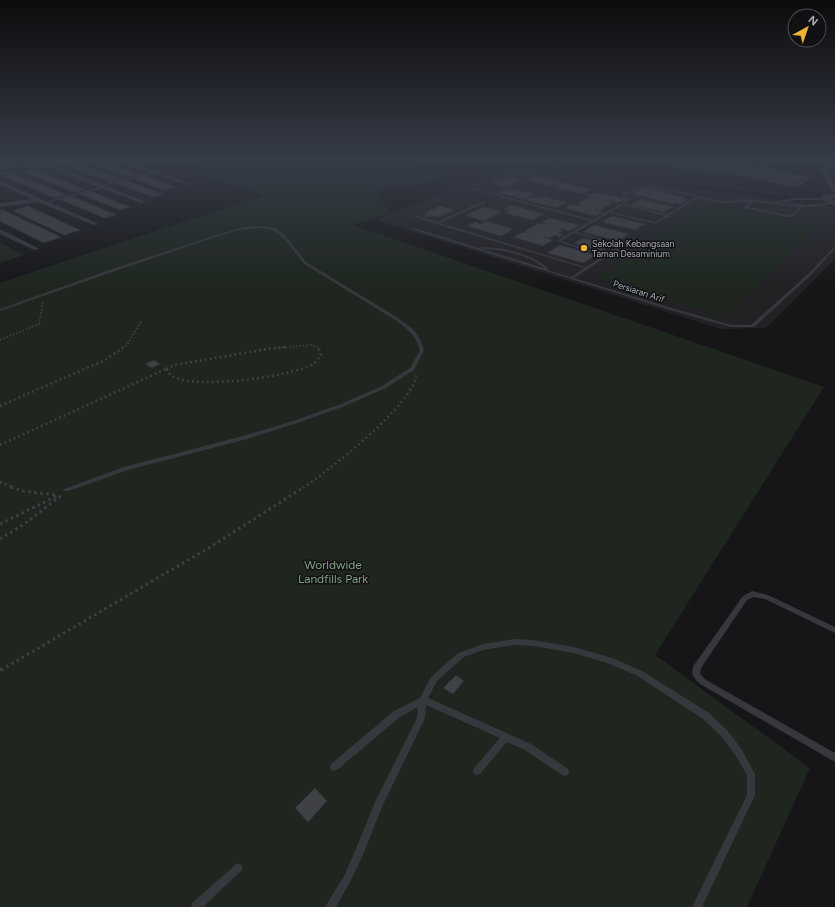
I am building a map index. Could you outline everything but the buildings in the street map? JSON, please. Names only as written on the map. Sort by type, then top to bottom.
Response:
[{"type":"street","points":[[0,205],[29,202]]},
{"type":"street","points":[[46,202],[95,224]]},
{"type":"street","points":[[0,231],[36,249]]},
{"type":"lane","points":[[437,223],[483,202]]},
{"type":"lane","points":[[512,202],[591,222]]},
{"type":"lane","points":[[520,202],[591,222]]},
{"type":"lane","points":[[608,212],[655,223],[670,216],[691,202]]},
{"type":"lane","points":[[751,202],[746,207],[789,216],[802,207]]},
{"type":"lane","points":[[770,202],[802,207],[815,207],[829,202]]},
{"type":"lane","points":[[606,256],[558,241],[623,204],[670,216]]},
{"type":"lane","points":[[415,216],[586,268]]},
{"type":"lane","points":[[0,310],[98,275],[239,230],[256,227],[269,228],[279,232],[297,256],[305,263],[390,316],[415,334],[422,351],[419,358],[410,370],[373,394],[330,410],[221,444],[134,466],[66,490]]},
{"type":"lane","name":"Persiaran Arif","points":[[413,229],[671,309],[731,326],[752,326],[809,275],[835,247]]},
{"type":"lane","points":[[571,278],[622,246],[574,232]]},
{"type":"lane","points":[[473,247],[500,249],[533,259],[539,262],[548,271]]},
{"type":"lane","points":[[835,630],[766,597],[752,594],[745,598],[697,667],[696,675],[704,682],[835,758]]},
{"type":"lane","points":[[330,907],[347,879],[378,805],[421,718],[423,700],[434,679],[461,656],[483,647],[514,642],[574,650],[609,660],[639,673],[706,716],[725,734],[739,753],[751,774],[751,795],[697,907]]},
{"type":"lane","points":[[423,700],[528,747],[565,772]]},
{"type":"lane","points":[[334,767],[397,714],[423,700]]},
{"type":"lane","points":[[476,771],[506,737]]},
{"type":"lane","points":[[196,907],[238,868]]},
{"type":"path","points":[[0,340],[39,324],[41,319],[43,295]]},
{"type":"path","points":[[0,406],[105,360],[127,345],[142,320]]},
{"type":"path","points":[[0,445],[166,369],[179,364],[200,359],[267,349],[311,345],[318,346],[321,355],[314,364],[263,378],[205,383],[189,381],[172,376],[166,369]]},
{"type":"path","points":[[0,670],[212,546],[316,479],[340,460],[398,407],[416,382],[416,374],[410,370]]},
{"type":"path","points":[[0,482],[22,491],[58,495]]},
{"type":"path","points":[[0,524],[66,490]]},
{"type":"path","points":[[0,539],[34,518],[66,490]]},
{"type":"shaded area","name":"Sekolah Kebangsaan Taman Desaminium","points":[[420,202],[798,202],[835,207],[835,259],[766,328],[721,329],[376,220]]},
{"type":"green space","name":"Worldwide Landfills Park","points":[[242,202],[383,202],[391,213],[353,225],[824,387],[655,655],[810,768],[747,907],[0,907],[0,283]]},
{"type":"green space","points":[[709,203],[818,226],[724,317],[597,279]]},
{"type":"green space","points":[[0,243],[24,255],[0,263]]},
{"type":"place","name":"Sekolah Kebangsaan Taman Desaminium","points":[[584,248]]}]
